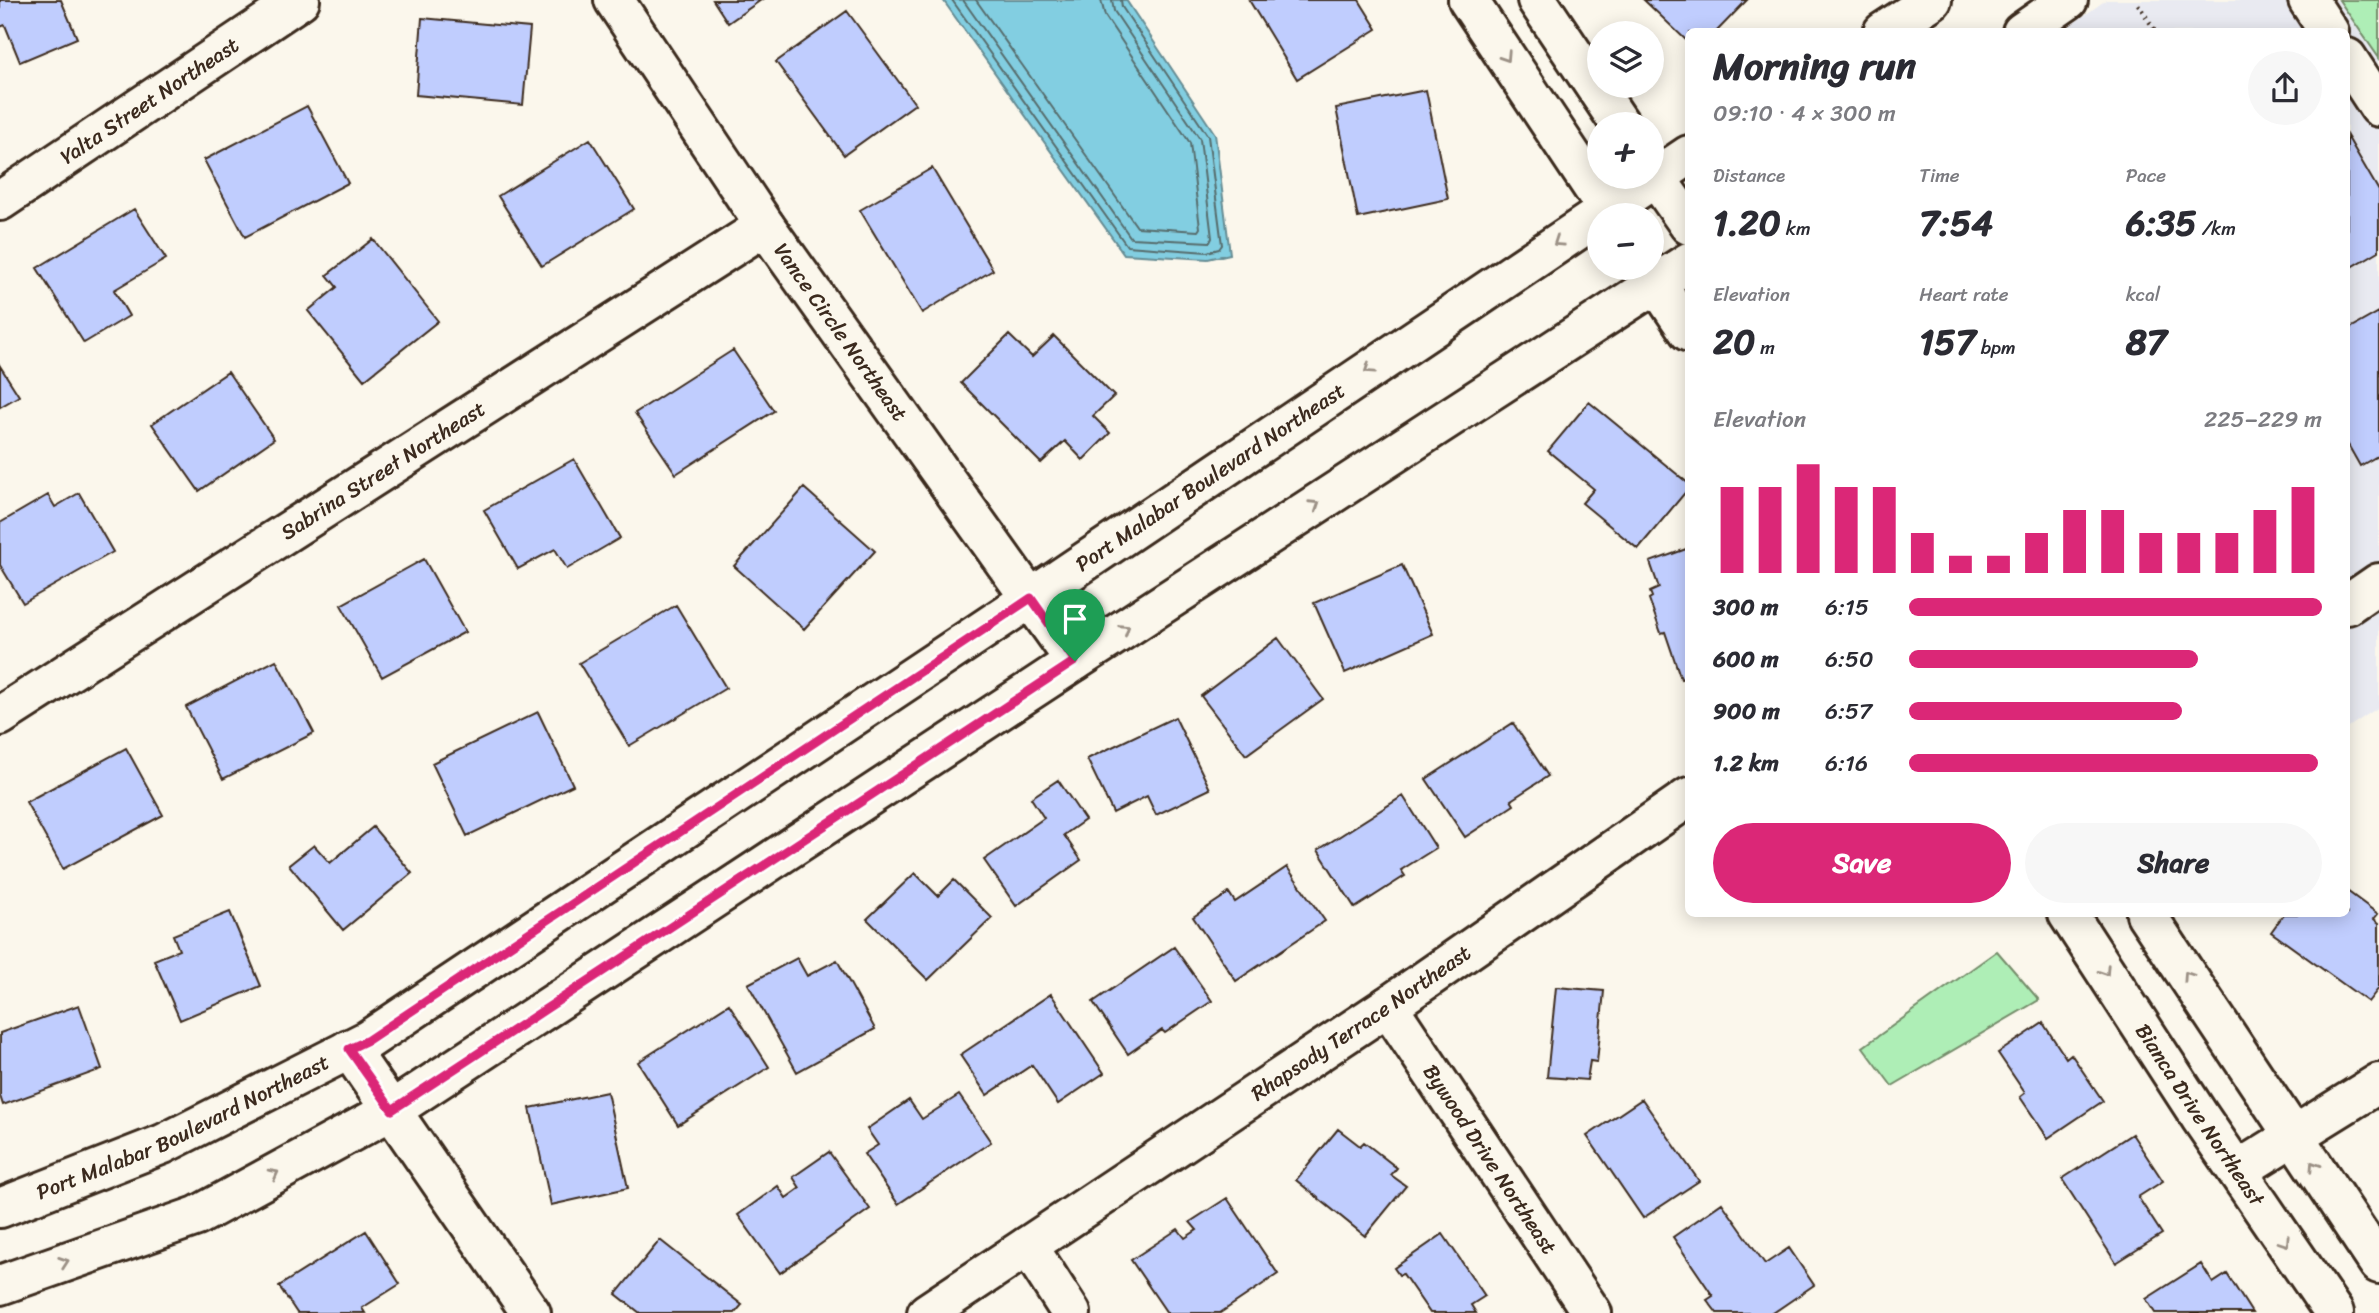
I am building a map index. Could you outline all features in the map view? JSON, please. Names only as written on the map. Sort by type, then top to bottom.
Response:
[{"type":"street","name":"Yalta Street Northeast","points":[[0,201],[300,0]]},
{"type":"street","name":"Vance Circle Northeast","points":[[614,0],[765,226],[1075,661]]},
{"type":"street","points":[[1468,0],[1603,203]]},
{"type":"street","points":[[1537,0],[1612,112]]},
{"type":"street","points":[[1889,28],[1933,0]]},
{"type":"street","points":[[2028,28],[2068,0]]},
{"type":"street","points":[[2308,0],[2326,28]]},
{"type":"street","points":[[2350,63],[2379,107]]},
{"type":"street","name":"Port Malabar Boulevard Northeast","points":[[1664,168],[1685,157]]},
{"type":"street","name":"Port Malabar Boulevard Northeast","points":[[1619,203],[1636,189]]},
{"type":"street","points":[[1664,189],[1685,219]]},
{"type":"street","name":"Sabrina Street Northeast","points":[[0,716],[765,226]]},
{"type":"street","name":"Port Malabar Boulevard Northeast","points":[[0,1208],[163,1144],[368,1040],[1587,227]]},
{"type":"street","points":[[1664,271],[1685,263]]},
{"type":"street","points":[[0,1285],[197,1216],[392,1110],[1075,661],[1644,280]]},
{"type":"street","points":[[1654,280],[1685,326]]},
{"type":"street","points":[[2350,603],[2379,583]]},
{"type":"street","name":"Rhapsody Terrace Northeast","points":[[927,1313],[1388,1006],[1685,800]]},
{"type":"street","name":"Bianca Drive Northeast","points":[[2070,917],[2334,1313]]},
{"type":"street","points":[[2148,917],[2379,1264]]},
{"type":"street","name":"Bywood Drive Northeast","points":[[1388,1006],[1592,1313]]},
{"type":"street","points":[[349,1049],[531,1313]]},
{"type":"street","points":[[2237,1171],[2379,1083]]},
{"type":"street","points":[[1028,1246],[1071,1313]]},
{"type":"path","points":[[2138,4],[2153,28]]},
{"type":"shaded area","points":[[2106,0],[2379,0],[2379,707],[2350,726],[2350,28],[2067,28]]},
{"type":"green space","points":[[2339,0],[2379,0],[2379,58]]},
{"type":"green space","points":[[1997,951],[2039,1000],[1892,1086],[1863,1047]]},
{"type":"water","points":[[943,0],[1126,0],[1215,134],[1230,254],[1208,259],[1124,254]]},
{"type":"building","points":[[0,0],[61,0],[77,38],[20,62],[5,25],[0,27]]},
{"type":"building","points":[[713,0],[761,0],[728,23]]},
{"type":"building","points":[[1249,0],[1359,0],[1377,29],[1297,79]]},
{"type":"building","points":[[1644,0],[1747,0],[1720,28],[1685,28],[1685,39]]},
{"type":"building","points":[[847,11],[915,104],[844,155],[776,62]]},
{"type":"building","points":[[422,18],[530,28],[523,105],[416,95]]},
{"type":"building","points":[[1426,90],[1448,199],[1358,218],[1336,108]]},
{"type":"building","points":[[307,106],[348,183],[245,237],[204,160]]},
{"type":"building","points":[[590,139],[634,209],[542,266],[498,196]]},
{"type":"building","points":[[2350,141],[2379,191],[2379,251],[2350,268]]},
{"type":"building","points":[[932,168],[993,270],[922,313],[860,210]]},
{"type":"building","points":[[134,209],[166,259],[114,290],[129,316],[84,343],[37,268]]},
{"type":"building","points":[[373,239],[438,321],[364,380],[308,311],[337,287],[327,275]]},
{"type":"building","points":[[2379,312],[2379,455],[2360,466],[2350,448],[2350,328]]},
{"type":"building","points":[[1009,335],[1032,357],[1054,336],[1114,396],[1093,416],[1110,433],[1083,460],[1065,441],[1041,463],[961,383]]},
{"type":"building","points":[[733,350],[774,411],[676,474],[635,413]]},
{"type":"building","points":[[0,366],[19,396],[0,407]]},
{"type":"building","points":[[228,372],[274,439],[199,491],[152,424]]},
{"type":"building","points":[[1589,402],[1685,481],[1685,493],[1638,549],[1582,503],[1594,489],[1548,451]]},
{"type":"building","points":[[574,459],[620,538],[567,569],[555,549],[518,569],[484,510]]},
{"type":"building","points":[[804,488],[875,551],[804,629],[734,566]]},
{"type":"building","points":[[79,493],[113,552],[23,603],[0,565],[0,523],[48,495],[55,507]]},
{"type":"building","points":[[1685,549],[1685,678],[1681,679],[1665,632],[1661,633],[1649,599],[1652,597],[1650,592],[1659,588],[1650,562]]},
{"type":"building","points":[[424,559],[465,632],[382,677],[341,605]]},
{"type":"building","points":[[1402,565],[1433,634],[1345,673],[1314,603]]},
{"type":"building","points":[[676,605],[726,688],[629,746],[579,663]]},
{"type":"building","points":[[1278,638],[1323,699],[1246,755],[1201,696]]},
{"type":"building","points":[[276,660],[314,733],[223,779],[186,707]]},
{"type":"building","points":[[538,712],[573,785],[467,836],[432,763]]},
{"type":"building","points":[[1175,717],[1210,789],[1156,815],[1147,796],[1113,813],[1087,759]]},
{"type":"building","points":[[1513,723],[1548,776],[1511,800],[1514,805],[1465,837],[1426,779]]},
{"type":"building","points":[[126,748],[163,815],[63,869],[26,802]]},
{"type":"building","points":[[1058,780],[1085,820],[1064,835],[1081,860],[1016,906],[984,860],[1044,818],[1031,798]]},
{"type":"building","points":[[1403,796],[1436,848],[1401,870],[1405,876],[1355,908],[1318,850]]},
{"type":"building","points":[[373,827],[412,873],[343,930],[289,865],[314,845],[330,863]]},
{"type":"building","points":[[1287,867],[1325,921],[1236,981],[1193,917],[1229,893],[1235,902]]},
{"type":"building","points":[[915,873],[938,896],[954,880],[992,918],[928,980],[867,919]]},
{"type":"building","points":[[2350,893],[2378,914],[2374,919],[2379,923],[2379,988],[2368,1002],[2271,932],[2282,917],[2350,917]]},
{"type":"building","points":[[230,912],[261,986],[180,1020],[154,960],[179,950],[173,935]]},
{"type":"building","points":[[1174,947],[1212,1001],[1165,1033],[1162,1030],[1128,1054],[1093,1002]]},
{"type":"building","points":[[797,958],[807,976],[837,960],[875,1029],[797,1072],[748,984]]},
{"type":"building","points":[[1556,987],[1604,991],[1597,1062],[1590,1061],[1587,1080],[1547,1077]]},
{"type":"building","points":[[1051,994],[1104,1073],[1058,1104],[1032,1065],[987,1095],[960,1055]]},
{"type":"building","points":[[729,1004],[769,1067],[678,1125],[638,1062]]},
{"type":"building","points":[[79,1005],[102,1069],[3,1105],[0,1096],[0,1033]]},
{"type":"building","points":[[2043,1023],[2066,1058],[2071,1054],[2103,1101],[2048,1138],[2020,1097],[2025,1093],[1998,1053]]},
{"type":"building","points":[[607,1092],[628,1188],[551,1205],[530,1108]]},
{"type":"building","points":[[959,1095],[991,1142],[898,1204],[864,1154],[878,1145],[867,1129],[909,1100],[922,1119]]},
{"type":"building","points":[[1642,1099],[1699,1181],[1643,1218],[1587,1136]]},
{"type":"building","points":[[1338,1129],[1360,1146],[1364,1142],[1397,1168],[1391,1175],[1406,1186],[1365,1236],[1296,1180]]},
{"type":"building","points":[[2132,1134],[2163,1181],[2138,1197],[2162,1234],[2116,1263],[2062,1179]]},
{"type":"building","points":[[829,1152],[870,1209],[780,1273],[738,1215],[778,1186],[786,1198],[800,1188],[793,1177]]},
{"type":"building","points":[[1227,1198],[1278,1274],[1220,1313],[1167,1313],[1131,1260],[1178,1229],[1185,1238],[1197,1230],[1190,1222]]},
{"type":"building","points":[[1722,1203],[1765,1264],[1789,1248],[1814,1285],[1773,1313],[1717,1313],[1707,1300],[1713,1296],[1673,1237]]},
{"type":"building","points":[[366,1231],[400,1284],[362,1308],[365,1313],[297,1313],[279,1286]]},
{"type":"building","points":[[1443,1234],[1485,1296],[1471,1305],[1476,1313],[1430,1313],[1403,1274],[1399,1275],[1394,1268]]},
{"type":"building","points":[[660,1240],[742,1305],[735,1313],[640,1313],[616,1294]]},
{"type":"building","points":[[2201,1264],[2213,1283],[2227,1274],[2252,1313],[2155,1313],[2146,1299]]},
{"type":"route","points":[[1031,598],[1075,661],[392,1110],[349,1049],[368,1040],[1031,598]]}]
